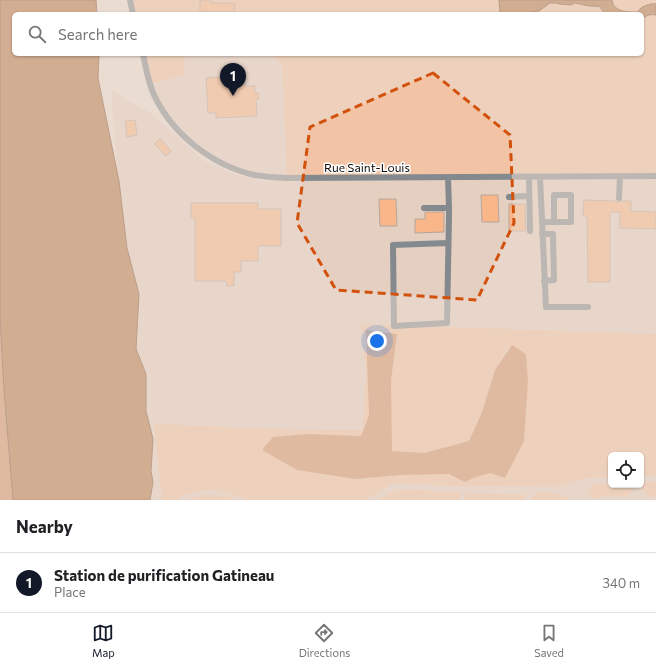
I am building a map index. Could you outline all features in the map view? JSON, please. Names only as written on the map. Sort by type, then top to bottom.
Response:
[{"type":"street","points":[[130,0],[133,12]]},
{"type":"street","name":"Rue Saint-Louis","points":[[143,56],[147,75],[154,95],[172,123],[186,138],[211,157],[231,167],[257,176],[287,178],[656,176]]},
{"type":"street","points":[[619,198],[620,176]]},
{"type":"street","points":[[448,177],[449,208],[447,324],[394,326],[393,245],[448,243]]},
{"type":"street","points":[[529,177],[530,231]]},
{"type":"street","points":[[540,177],[546,307],[588,307]]},
{"type":"street","points":[[542,222],[554,222],[571,222],[571,195],[554,195],[554,222]]},
{"type":"street","points":[[509,197],[529,196]]},
{"type":"street","points":[[424,208],[449,208]]},
{"type":"street","points":[[542,234],[553,234],[554,280],[544,280]]},
{"type":"highlighted area","points":[[433,73],[510,135],[514,223],[477,300],[336,290],[297,223],[310,127]]},
{"type":"shaded area","points":[[0,0],[96,0],[97,12],[12,12],[12,56],[99,56],[98,78],[119,181],[127,248],[139,294],[136,349],[146,374],[146,411],[153,439],[151,471],[153,482],[150,500],[13,500],[0,317]]},
{"type":"shaded area","points":[[130,0],[656,0],[656,176],[287,178],[282,64],[271,56],[644,56],[644,12],[133,12]]},
{"type":"shaded area","points":[[499,0],[612,0],[614,6],[620,10],[629,12],[604,12],[599,6],[575,3],[571,5],[550,3],[539,11],[500,12]]},
{"type":"shaded area","points":[[656,4],[656,15],[648,15],[644,18],[644,12],[637,12],[644,6]]},
{"type":"shaded area","points":[[143,56],[185,56],[184,76],[150,84]]},
{"type":"shaded area","points":[[185,56],[271,56],[282,64],[287,178],[656,176],[656,500],[143,500],[111,90],[152,114],[203,160],[237,175],[266,182],[285,179],[261,176],[211,157],[172,123],[150,84],[184,76]]},
{"type":"shaded area","points":[[0,317],[4,390],[13,500],[0,500]]},
{"type":"shaded area","points":[[361,324],[656,334],[656,475],[644,476],[644,452],[608,452],[608,477],[587,478],[559,487],[452,486],[394,483],[365,500],[246,500],[244,498],[213,489],[183,495],[177,500],[162,500],[154,424],[278,429],[362,430],[366,374]],"holes":[[[366,330],[397,334],[391,380],[391,451],[424,453],[469,441],[482,412],[495,370],[511,345],[490,473],[465,482],[449,474],[402,475],[355,479],[297,470],[273,437],[309,434],[361,436],[369,415]]]},
{"type":"shaded area","points":[[366,330],[397,334],[391,380],[392,451],[424,453],[469,441],[482,412],[495,370],[512,345],[526,354],[528,382],[524,441],[505,478],[490,473],[465,482],[449,474],[402,475],[355,479],[297,470],[262,450],[273,437],[309,434],[361,436],[369,415]]},
{"type":"shaded area","points":[[656,481],[656,497],[649,497],[644,491],[642,488],[644,488],[644,482]]},
{"type":"shaded area","points":[[608,483],[608,488],[632,488],[633,491],[627,496],[602,496],[593,499],[587,490],[593,484]]},
{"type":"shaded area","points":[[407,489],[462,493],[459,500],[378,500],[396,490]]},
{"type":"shaded area","points":[[467,493],[527,495],[524,500],[463,500]]},
{"type":"shaded area","points":[[535,493],[556,493],[571,500],[530,500]]},
{"type":"shaded area","points":[[205,495],[230,497],[235,500],[186,500]]},
{"type":"building","points":[[200,0],[211,0],[211,3],[235,3],[234,12],[200,12]]},
{"type":"building","points":[[244,75],[245,86],[255,86],[255,93],[258,93],[259,99],[256,99],[257,116],[216,118],[216,113],[208,113],[206,78]]},
{"type":"building","points":[[135,120],[137,135],[127,137],[125,121]]},
{"type":"building","points":[[160,138],[171,151],[166,156],[154,144]]},
{"type":"building","points":[[481,195],[498,195],[499,222],[482,222]]},
{"type":"building","points":[[379,199],[396,199],[397,226],[380,226]]},
{"type":"building","points":[[584,200],[619,202],[631,201],[631,211],[656,212],[656,229],[620,228],[620,212],[610,212],[610,282],[588,282],[587,216],[583,216]]},
{"type":"building","points":[[191,203],[258,203],[258,209],[281,209],[281,246],[258,246],[258,261],[241,261],[241,272],[234,272],[234,286],[227,286],[226,281],[195,281],[195,218],[191,218]]},
{"type":"building","points":[[509,204],[525,204],[526,231],[509,231]]},
{"type":"building","points":[[425,212],[444,212],[444,232],[415,233],[415,219],[425,219]]},
{"type":"place","name":"Station de purification Gatineau","points":[[233,96]]}]
